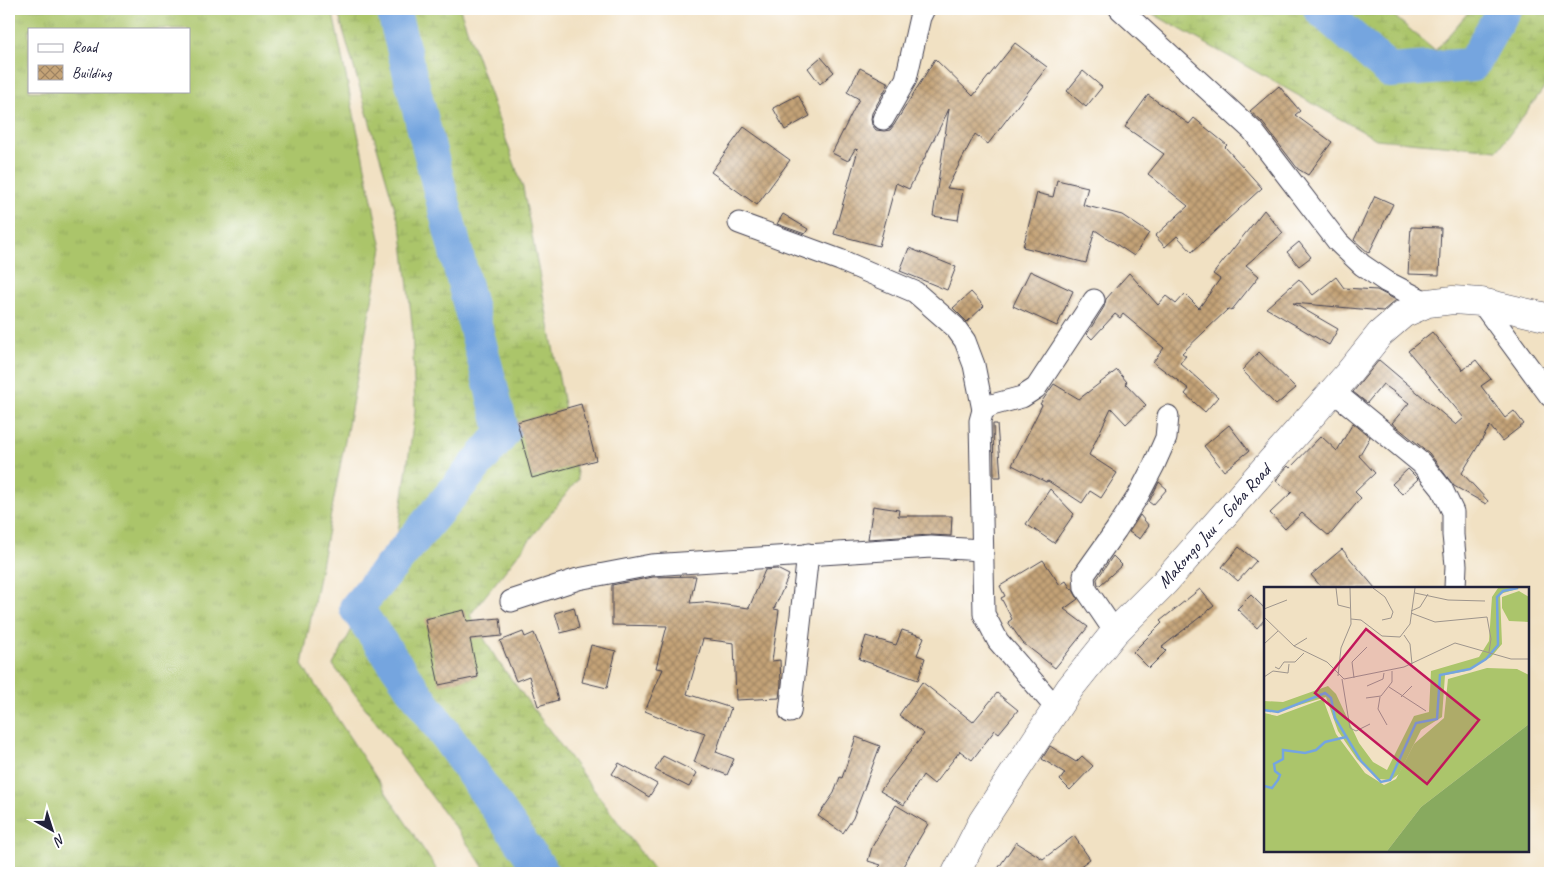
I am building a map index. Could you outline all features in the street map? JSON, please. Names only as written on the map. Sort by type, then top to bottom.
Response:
[{"type":"street","points":[[883,119],[906,80],[920,17],[924,9]]},
{"type":"street","points":[[1120,9],[1252,130],[1338,242],[1362,265],[1387,282],[1428,304]]},
{"type":"street","points":[[739,223],[840,260],[915,292],[956,327],[965,341],[974,365],[983,410],[980,421],[984,614],[998,641],[1056,708]]},
{"type":"street","points":[[983,410],[992,405],[1022,396],[1036,388],[1094,300]]},
{"type":"street","name":"Makongo Juu – Goba Road","points":[[956,873],[982,822],[1070,688],[1115,632],[1165,582],[1333,391],[1380,334],[1403,314],[1428,304],[1453,300],[1481,302],[1550,318]]},
{"type":"street","points":[[1481,302],[1550,396]]},
{"type":"street","points":[[1333,391],[1421,463],[1442,489],[1453,512],[1456,565],[1455,587]]},
{"type":"street","points":[[1115,632],[1085,588],[1084,575],[1116,530],[1146,480],[1166,438],[1168,416]]},
{"type":"street","points":[[511,601],[578,579],[651,565],[931,546],[982,550]]},
{"type":"street","points":[[790,712],[808,554]]},
{"type":"green space","points":[[9,9],[332,9],[382,248],[302,665],[439,873],[9,873]]},
{"type":"green space","points":[[337,9],[460,9],[523,188],[578,479],[470,615],[497,660],[656,873],[487,873],[475,854],[333,665],[396,546],[415,411],[412,324],[402,233]]},
{"type":"green space","points":[[1141,9],[1386,9],[1435,51],[1471,9],[1550,9],[1550,80],[1498,150],[1376,139]]},
{"type":"building","points":[[1015,43],[1047,67],[988,144],[975,134],[947,188],[963,190],[958,220],[933,216],[949,109],[909,189],[896,183],[879,246],[834,234],[858,150],[855,149],[848,161],[832,153],[859,99],[847,92],[860,68],[889,83],[872,113],[871,119],[872,125],[876,130],[884,131],[890,130],[894,125],[935,59],[973,96]]},
{"type":"building","points":[[821,57],[834,72],[820,84],[808,68]]},
{"type":"building","points":[[1083,71],[1102,87],[1086,107],[1067,91]]},
{"type":"building","points":[[1279,86],[1300,111],[1295,115],[1332,142],[1308,175],[1298,169],[1262,122],[1250,111]]},
{"type":"building","points":[[798,95],[810,116],[785,130],[773,108]]},
{"type":"building","points":[[1148,95],[1189,124],[1194,118],[1227,145],[1225,147],[1262,188],[1192,252],[1177,236],[1165,247],[1155,236],[1188,206],[1148,174],[1164,154],[1125,127]]},
{"type":"building","points":[[744,127],[790,160],[757,205],[711,172]]},
{"type":"building","points":[[1057,180],[1088,187],[1083,205],[1122,215],[1149,233],[1134,256],[1095,230],[1086,263],[1023,247],[1037,193],[1053,197]]},
{"type":"building","points":[[1375,196],[1393,204],[1369,253],[1354,240]]},
{"type":"building","points":[[1264,210],[1283,233],[1246,265],[1259,276],[1231,311],[1228,309],[1182,353],[1186,356],[1180,363],[1218,397],[1205,412],[1185,394],[1189,389],[1153,362],[1164,348],[1123,314],[1120,318],[1115,314],[1092,339],[1087,334],[1104,307],[1106,299],[1129,273],[1158,305],[1166,296],[1176,304],[1185,294],[1199,308],[1220,279],[1213,274]]},
{"type":"building","points":[[783,214],[808,229],[805,234],[777,224]]},
{"type":"building","points":[[1411,227],[1441,228],[1439,275],[1408,274]]},
{"type":"building","points":[[1299,242],[1311,257],[1299,266],[1287,252]]},
{"type":"building","points":[[909,248],[956,267],[947,290],[900,271]]},
{"type":"building","points":[[1030,271],[1073,291],[1057,326],[1013,306]]},
{"type":"building","points":[[1336,277],[1344,288],[1377,290],[1396,300],[1383,311],[1293,303],[1338,329],[1329,345],[1266,308],[1299,279],[1313,295]]},
{"type":"building","points":[[971,292],[984,306],[967,322],[953,308]]},
{"type":"building","points":[[1432,332],[1463,370],[1476,360],[1491,379],[1481,386],[1505,418],[1514,411],[1524,424],[1502,441],[1490,426],[1462,473],[1488,501],[1486,504],[1454,486],[1429,453],[1392,423],[1409,403],[1383,384],[1367,403],[1353,392],[1379,360],[1456,425],[1464,418],[1408,351]]},
{"type":"building","points":[[1259,352],[1296,388],[1276,405],[1242,370]]},
{"type":"building","points":[[1117,370],[1127,382],[1125,383],[1146,405],[1126,424],[1111,408],[1089,455],[1117,473],[1101,498],[1090,491],[1082,503],[1048,481],[1046,482],[1012,465],[1042,405],[1040,404],[1054,384],[1079,399]]},
{"type":"building","points":[[581,404],[596,460],[532,478],[517,422]]},
{"type":"building","points":[[1353,423],[1370,437],[1359,456],[1375,473],[1355,492],[1361,498],[1329,536],[1302,513],[1285,529],[1270,513],[1292,492],[1276,481],[1279,476],[1288,466],[1290,468],[1321,436],[1337,451]]},
{"type":"building","points":[[993,424],[997,424],[1001,477],[994,477]]},
{"type":"building","points":[[1229,425],[1249,451],[1224,471],[1204,446]]},
{"type":"building","points":[[1408,469],[1418,479],[1402,494],[1392,484]]},
{"type":"building","points":[[1159,482],[1167,489],[1153,505],[1149,502]]},
{"type":"building","points":[[1050,489],[1074,514],[1054,543],[1026,524]]},
{"type":"building","points":[[873,506],[899,510],[898,516],[952,516],[951,536],[930,535],[868,539]]},
{"type":"building","points":[[1140,515],[1149,526],[1140,539],[1129,532]]},
{"type":"building","points":[[1239,547],[1256,561],[1238,581],[1222,567]]},
{"type":"building","points":[[1342,549],[1374,587],[1321,587],[1311,575]]},
{"type":"building","points":[[1113,556],[1122,565],[1098,585],[1097,579]]},
{"type":"building","points":[[1043,560],[1060,585],[1066,581],[1078,599],[1064,609],[1088,627],[1055,668],[1023,643],[1008,622],[1012,619],[1001,598],[1005,596],[1000,586]]},
{"type":"building","points":[[777,569],[789,575],[774,609],[779,610],[772,661],[780,660],[781,684],[779,698],[736,700],[734,643],[703,639],[687,694],[731,708],[716,752],[734,759],[727,775],[694,762],[705,733],[645,711],[663,669],[656,668],[667,626],[612,625],[612,585],[653,577],[696,576],[690,603],[703,602],[749,608],[765,570]]},
{"type":"building","points":[[1200,589],[1214,606],[1162,647],[1166,651],[1149,668],[1133,652],[1162,623],[1160,621]]},
{"type":"building","points":[[1251,595],[1264,608],[1264,620],[1257,628],[1237,609]]},
{"type":"building","points":[[574,607],[579,628],[561,633],[555,613]]},
{"type":"building","points":[[464,610],[467,621],[500,618],[502,636],[470,639],[478,677],[439,685],[425,619]]},
{"type":"building","points":[[902,630],[924,637],[917,655],[925,658],[918,680],[859,659],[866,636],[896,645]]},
{"type":"building","points":[[523,632],[525,637],[534,633],[551,676],[558,700],[538,706],[529,676],[516,681],[500,641]]},
{"type":"building","points":[[591,645],[616,651],[607,688],[582,682]]},
{"type":"building","points":[[922,682],[973,722],[997,693],[1018,710],[999,733],[995,730],[972,760],[960,751],[934,784],[923,775],[904,805],[880,791],[924,734],[899,715]]},
{"type":"building","points":[[856,737],[880,746],[853,818],[843,833],[818,816],[834,793],[840,777],[842,778]]},
{"type":"building","points":[[1050,746],[1076,762],[1082,756],[1093,766],[1070,790],[1060,780],[1065,773],[1042,759]]},
{"type":"building","points":[[663,756],[697,773],[689,787],[655,770]]},
{"type":"building","points":[[619,763],[657,784],[649,797],[612,774]]},
{"type":"building","points":[[896,805],[928,824],[899,873],[873,873],[881,865],[868,861],[872,847]]},
{"type":"building","points":[[1074,836],[1090,859],[1071,873],[995,873],[1016,842],[1043,859]]},
{"type":"waterway","points":[[393,9],[503,433],[356,608],[543,873]]},
{"type":"waterway","points":[[1320,9],[1390,71],[1472,65],[1504,9]]}]
